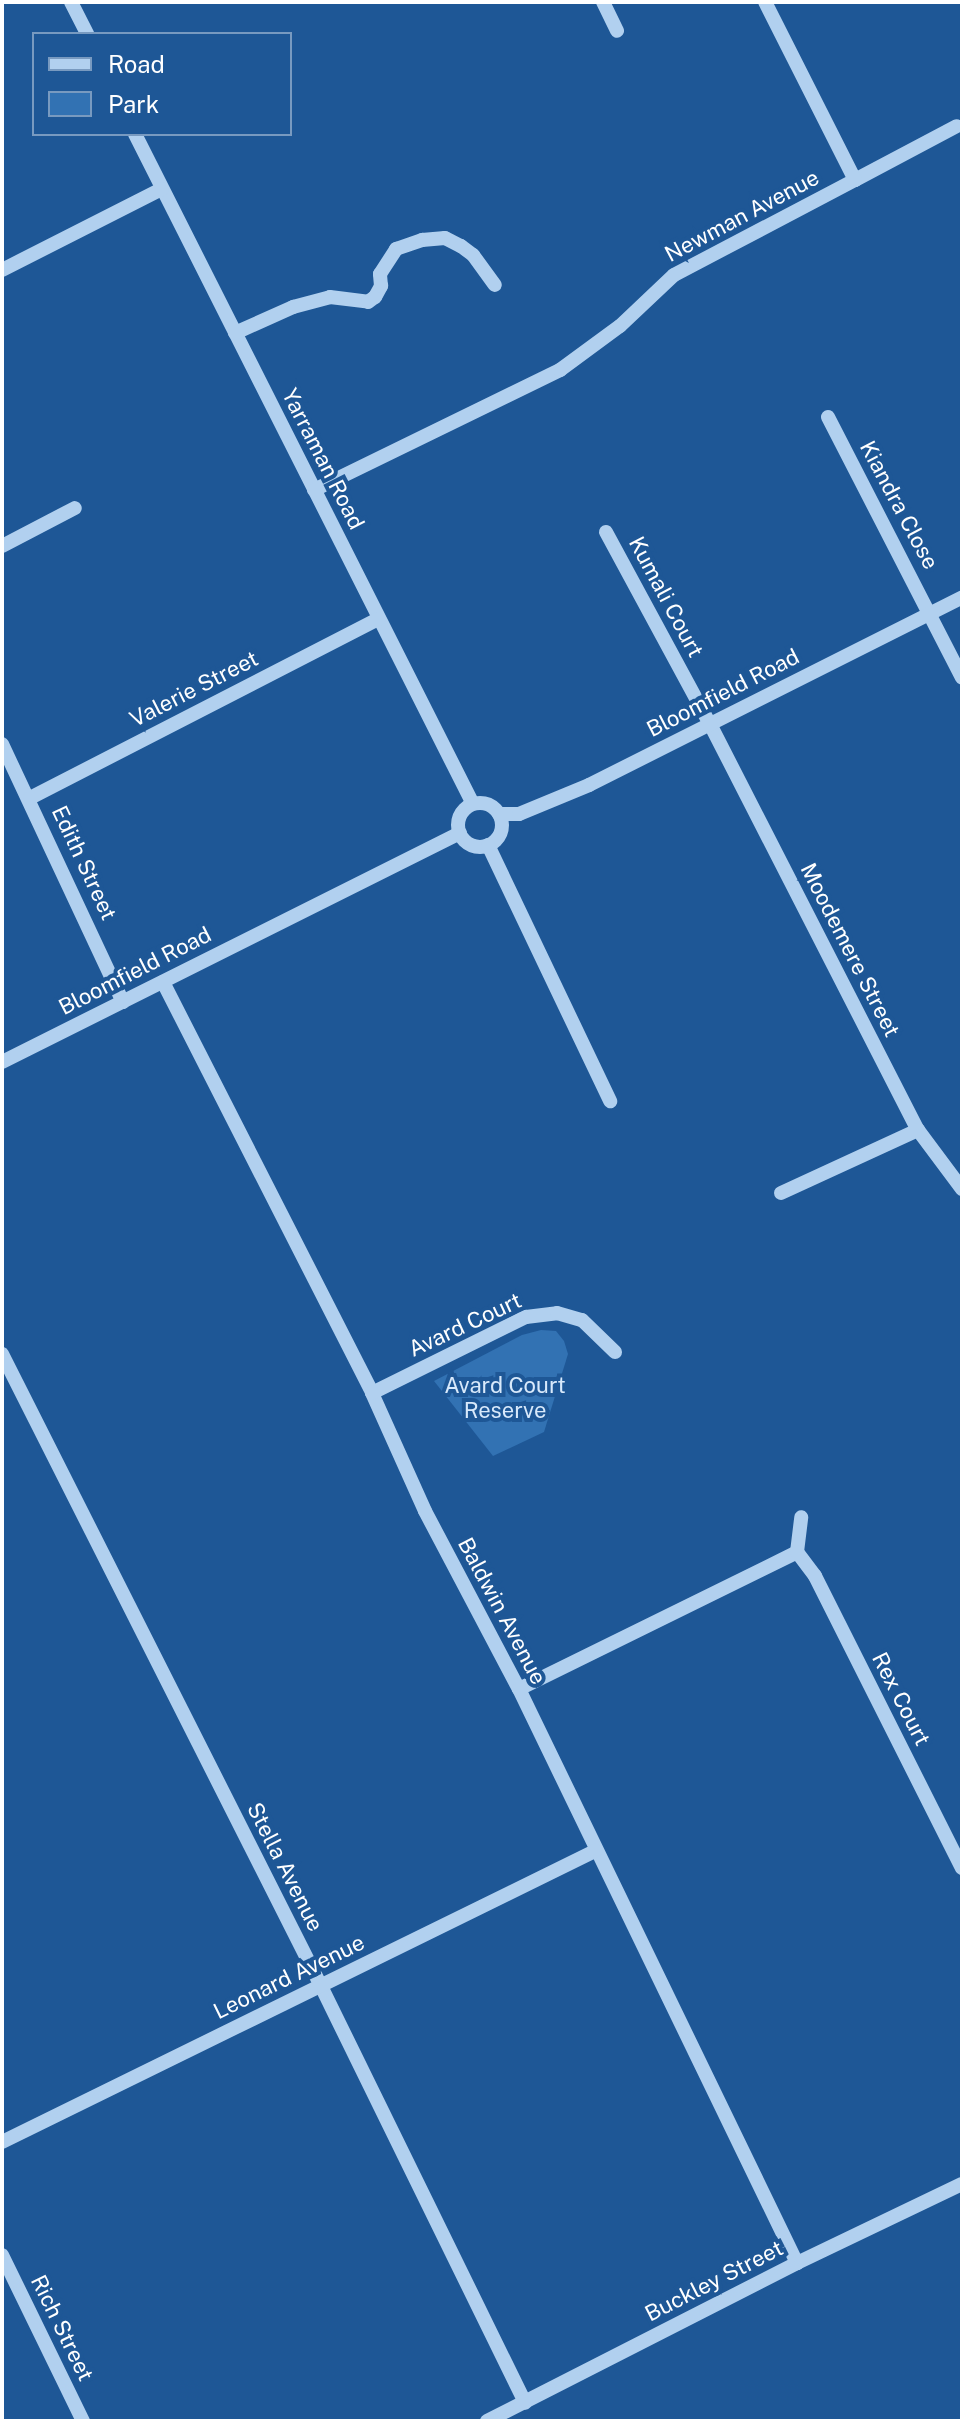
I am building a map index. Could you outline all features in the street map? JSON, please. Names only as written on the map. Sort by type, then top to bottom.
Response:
[{"type":"street","points":[[72,2],[86,32]]},
{"type":"street","points":[[603,2],[617,31]]},
{"type":"street","name":"Newman Avenue","points":[[314,490],[560,370],[620,326],[674,275],[855,180],[765,2]]},
{"type":"street","points":[[855,180],[957,126]]},
{"type":"street","name":"Yarraman Road","points":[[136,136],[473,804]]},
{"type":"street","points":[[2,270],[162,189]]},
{"type":"street","points":[[235,333],[293,307],[330,297],[368,302],[381,286],[380,274],[396,249],[413,242],[445,238],[461,246],[473,255],[495,285]]},
{"type":"street","name":"Kiandra Close","points":[[828,417],[962,678]]},
{"type":"street","points":[[2,546],[75,508]]},
{"type":"street","name":"Kumali Court","points":[[606,532],[710,724]]},
{"type":"street","name":"Bloomfield Road","points":[[499,814],[519,814],[589,785],[962,597]]},
{"type":"street","name":"Valerie Street","points":[[30,798],[379,619]]},
{"type":"street","name":"Moodemere Street","points":[[710,724],[918,1130],[962,1189]]},
{"type":"street","name":"Edith Street","points":[[2,744],[30,798],[123,1002]]},
{"type":"street","points":[[473,804],[491,806],[499,814],[501,829],[488,845],[468,843],[460,833],[462,813],[473,804]]},
{"type":"street","name":"Bloomfield Road","points":[[2,1062],[460,833]]},
{"type":"street","points":[[488,845],[610,1101]]},
{"type":"street","name":"Baldwin Avenue","points":[[163,982],[372,1393],[425,1511],[519,1689],[797,2263]]},
{"type":"street","points":[[781,1193],[918,1130]]},
{"type":"street","name":"Avard Court","points":[[372,1393],[526,1317],[557,1313],[582,1320],[615,1352]]},
{"type":"street","name":"Stella Avenue","points":[[2,1354],[321,1986],[525,2403]]},
{"type":"street","points":[[519,1689],[797,1552],[801,1517]]},
{"type":"street","name":"Rex Court","points":[[797,1552],[815,1576],[962,1868]]},
{"type":"street","name":"Leonard Avenue","points":[[2,2142],[595,1851]]},
{"type":"street","name":"Buckley Street","points":[[487,2421],[797,2263],[962,2184]]},
{"type":"street","name":"Rich Street","points":[[2,2255],[83,2421]]},
{"type":"green space","name":"Avard Court Reserve","points":[[541,1330],[556,1331],[564,1341],[568,1354],[544,1432],[493,1456],[434,1381],[522,1335]]}]
